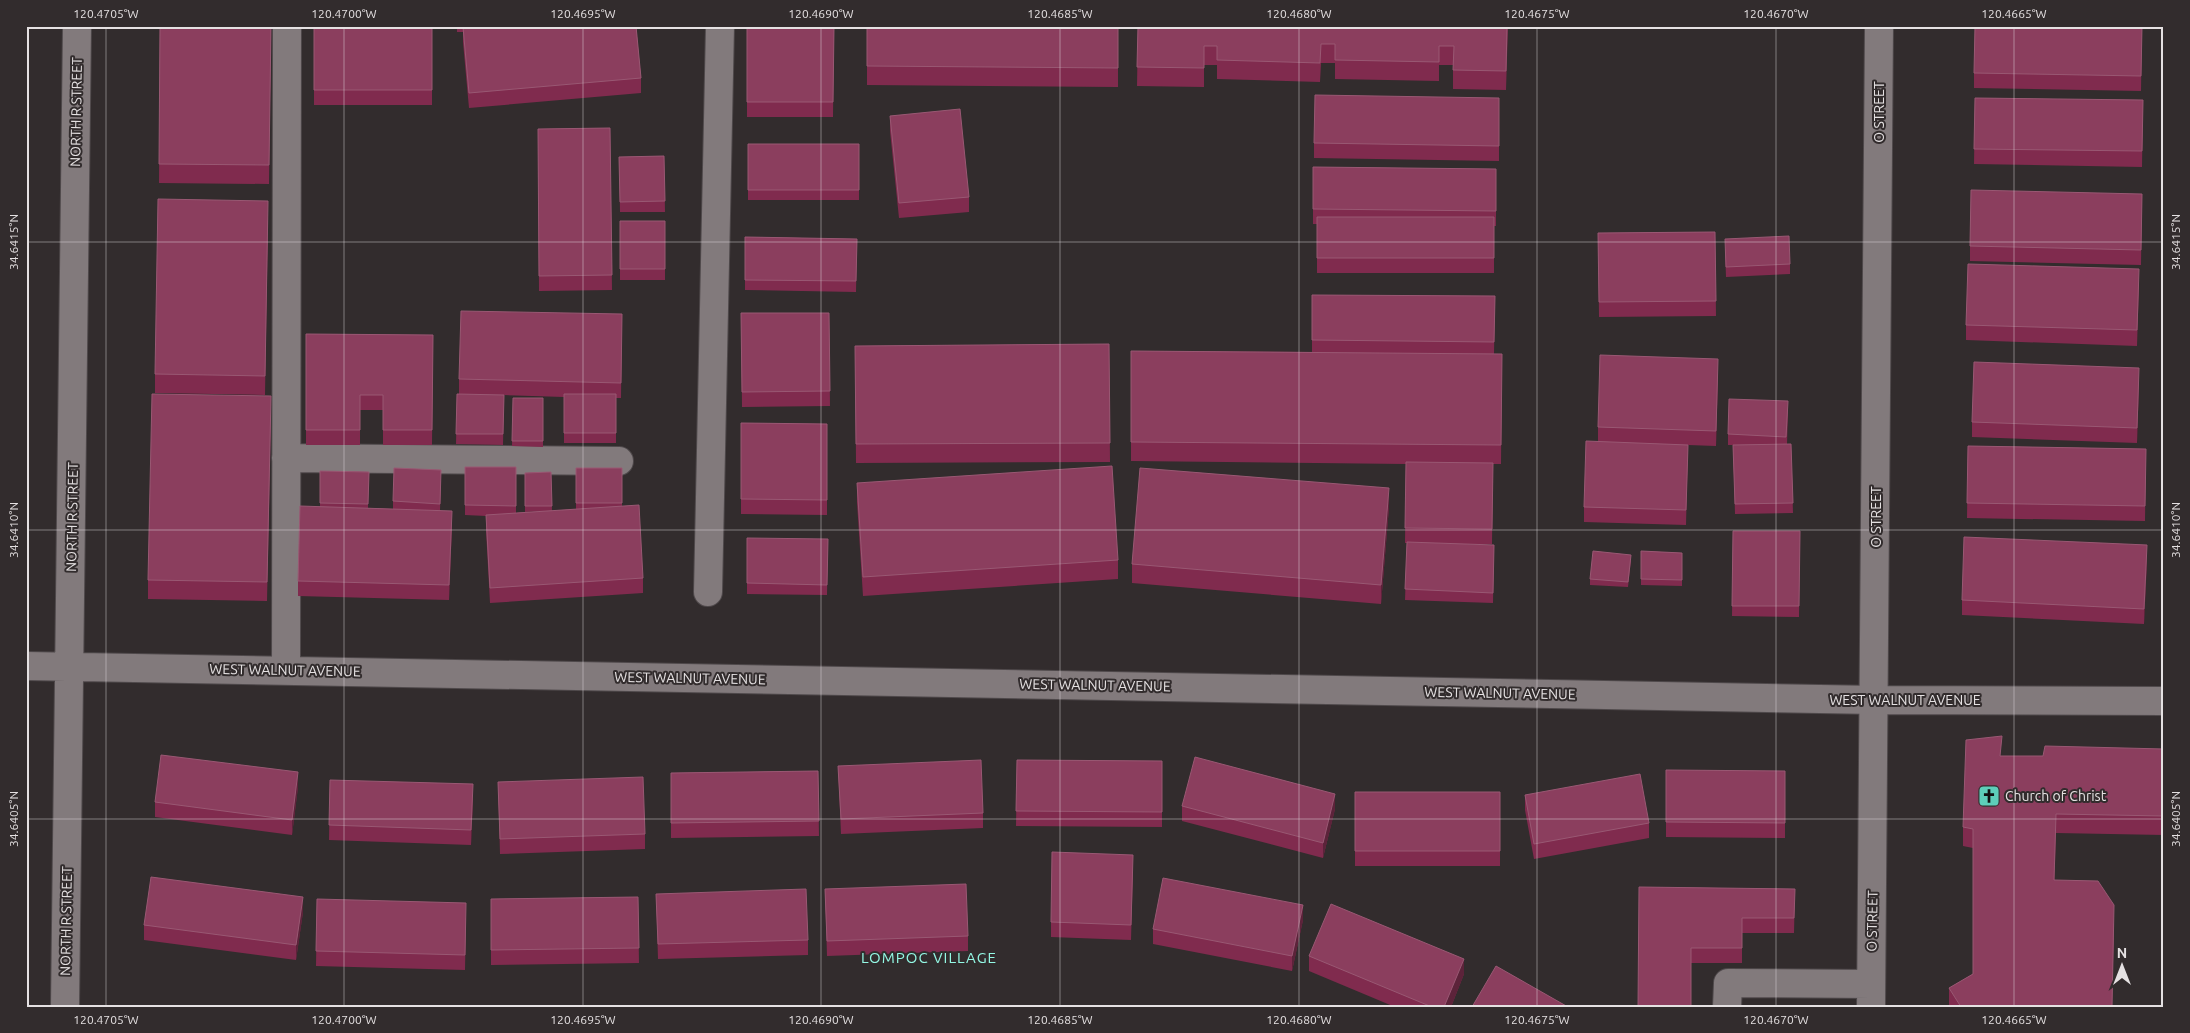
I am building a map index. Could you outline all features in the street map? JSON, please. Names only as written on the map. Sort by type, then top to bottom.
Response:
[{"type":"street","name":"NORTH R STREET","points":[[65,1007],[77,26]]},
{"type":"street","points":[[286,670],[287,26]]},
{"type":"street","points":[[708,592],[720,26]]},
{"type":"street","name":"O STREET","points":[[1871,995],[1875,700],[1879,26]]},
{"type":"street","points":[[286,458],[619,461]]},
{"type":"street","name":"WEST WALNUT AVENUE","points":[[26,666],[1875,700],[2164,701]]},
{"type":"street","points":[[1727,1007],[1728,983],[1871,995]]},
{"type":"building","points":[[160,26],[271,26],[269,165],[159,164]]},
{"type":"building","points":[[314,26],[432,26],[432,90],[314,90]]},
{"type":"building","points":[[636,26],[641,78],[469,93],[463,27]]},
{"type":"building","points":[[747,26],[834,26],[833,102],[747,102]]},
{"type":"building","points":[[867,26],[1118,26],[1118,68],[867,66]]},
{"type":"building","points":[[1138,26],[1507,26],[1506,71],[1453,70],[1454,46],[1439,46],[1439,62],[1335,60],[1335,44],[1321,44],[1320,63],[1217,60],[1217,46],[1204,46],[1204,68],[1137,67]]},
{"type":"building","points":[[1975,26],[2142,26],[2141,76],[1974,73]]},
{"type":"building","points":[[1315,95],[1499,98],[1499,146],[1314,143]]},
{"type":"building","points":[[1975,98],[2143,100],[2142,151],[1974,149]]},
{"type":"building","points":[[960,109],[969,197],[899,203],[890,116]]},
{"type":"building","points":[[610,128],[612,275],[539,276],[538,129]]},
{"type":"building","points":[[748,144],[859,144],[859,190],[748,190]]},
{"type":"building","points":[[664,156],[665,201],[620,202],[619,157]]},
{"type":"building","points":[[1313,167],[1496,169],[1496,211],[1313,209]]},
{"type":"building","points":[[1971,190],[2142,194],[2141,250],[1970,246]]},
{"type":"building","points":[[158,199],[268,201],[265,376],[155,374]]},
{"type":"building","points":[[1317,217],[1494,217],[1494,258],[1317,258]]},
{"type":"building","points":[[620,221],[665,221],[665,269],[620,269]]},
{"type":"building","points":[[1715,232],[1716,301],[1599,302],[1598,233]]},
{"type":"building","points":[[1789,236],[1790,264],[1726,267],[1725,239]]},
{"type":"building","points":[[745,237],[857,239],[856,281],[745,280]]},
{"type":"building","points":[[1968,264],[2139,269],[2137,330],[1966,325]]},
{"type":"building","points":[[1312,295],[1495,296],[1494,342],[1312,340]]},
{"type":"building","points":[[461,311],[622,314],[621,383],[459,379]]},
{"type":"building","points":[[741,313],[829,313],[830,391],[742,392]]},
{"type":"building","points":[[306,334],[433,335],[432,430],[383,430],[383,395],[360,395],[360,430],[306,430]]},
{"type":"building","points":[[1109,344],[1110,443],[856,444],[855,346]]},
{"type":"building","points":[[1131,351],[1502,354],[1501,445],[1131,442]]},
{"type":"building","points":[[1600,355],[1718,359],[1716,431],[1598,427]]},
{"type":"building","points":[[1974,362],[2139,368],[2137,428],[1972,422]]},
{"type":"building","points":[[152,394],[271,396],[267,582],[148,580]]},
{"type":"building","points":[[457,394],[504,395],[503,434],[456,434]]},
{"type":"building","points":[[564,394],[616,394],[616,433],[564,433]]},
{"type":"building","points":[[513,398],[543,398],[543,441],[512,441]]},
{"type":"building","points":[[1729,399],[1788,401],[1786,437],[1728,434]]},
{"type":"building","points":[[741,423],[827,424],[827,500],[741,499]]},
{"type":"building","points":[[1586,441],[1688,445],[1686,510],[1584,507]]},
{"type":"building","points":[[1791,444],[1793,503],[1735,504],[1733,445]]},
{"type":"building","points":[[1968,446],[2146,449],[2145,506],[1967,503]]},
{"type":"building","points":[[1406,462],[1493,463],[1492,529],[1405,528]]},
{"type":"building","points":[[1112,466],[1118,560],[863,577],[857,483]]},
{"type":"building","points":[[465,467],[516,467],[516,506],[465,505]]},
{"type":"building","points":[[394,468],[441,470],[440,504],[393,501]]},
{"type":"building","points":[[576,468],[622,468],[622,503],[576,503]]},
{"type":"building","points":[[1140,468],[1389,488],[1381,585],[1132,564]]},
{"type":"building","points":[[320,471],[369,472],[368,504],[320,503]]},
{"type":"building","points":[[551,472],[552,506],[525,506],[525,473]]},
{"type":"building","points":[[639,505],[643,578],[490,588],[486,515]]},
{"type":"building","points":[[300,506],[452,511],[449,585],[298,581]]},
{"type":"building","points":[[1733,531],[1800,531],[1799,606],[1732,606]]},
{"type":"building","points":[[1964,537],[2147,545],[2144,609],[1962,600]]},
{"type":"building","points":[[747,538],[828,539],[827,585],[747,583]]},
{"type":"building","points":[[1407,542],[1494,545],[1493,593],[1405,589]]},
{"type":"building","points":[[1593,551],[1631,555],[1628,582],[1590,579]]},
{"type":"building","points":[[1641,551],[1682,553],[1682,580],[1641,579]]},
{"type":"building","points":[[2002,736],[2000,756],[2043,756],[2045,746],[2164,749],[2164,816],[2056,814],[2054,880],[2098,881],[2114,905],[2112,1007],[1961,1007],[1949,988],[1973,974],[1973,829],[1963,827],[1966,740]]},
{"type":"building","points":[[161,755],[298,772],[292,820],[155,802]]},
{"type":"building","points":[[1195,757],[1335,794],[1323,843],[1182,806]]},
{"type":"building","points":[[981,760],[983,813],[841,819],[838,766]]},
{"type":"building","points":[[1017,760],[1162,761],[1162,812],[1016,811]]},
{"type":"building","points":[[1666,770],[1785,771],[1785,823],[1666,822]]},
{"type":"building","points":[[818,771],[819,821],[671,823],[671,773]]},
{"type":"building","points":[[1640,774],[1649,823],[1534,844],[1525,795]]},
{"type":"building","points":[[643,777],[645,834],[500,839],[498,782]]},
{"type":"building","points":[[330,780],[473,784],[471,830],[329,825]]},
{"type":"building","points":[[1355,792],[1500,792],[1500,851],[1355,851]]},
{"type":"building","points":[[1052,852],[1133,855],[1131,925],[1051,922]]},
{"type":"building","points":[[151,877],[303,897],[296,945],[144,925]]},
{"type":"building","points":[[1163,878],[1303,905],[1292,956],[1153,929]]},
{"type":"building","points":[[966,884],[968,936],[827,941],[825,889]]},
{"type":"building","points":[[1639,887],[1795,889],[1794,918],[1742,918],[1742,948],[1691,948],[1691,1007],[1638,1007]]},
{"type":"building","points":[[806,889],[808,940],[658,944],[656,894]]},
{"type":"building","points":[[638,897],[639,948],[491,950],[491,899]]},
{"type":"building","points":[[317,899],[466,903],[465,955],[316,951]]},
{"type":"building","points":[[1331,904],[1464,959],[1444,1007],[1432,1007],[1309,956]]},
{"type":"building","points":[[1496,966],[1568,1007],[1472,1007]]},
{"type":"place","name":"Church of Christ","points":[[1989,796]]},
{"type":"district","name":"LOMPOC VILLAGE","points":[[929,957]]}]
